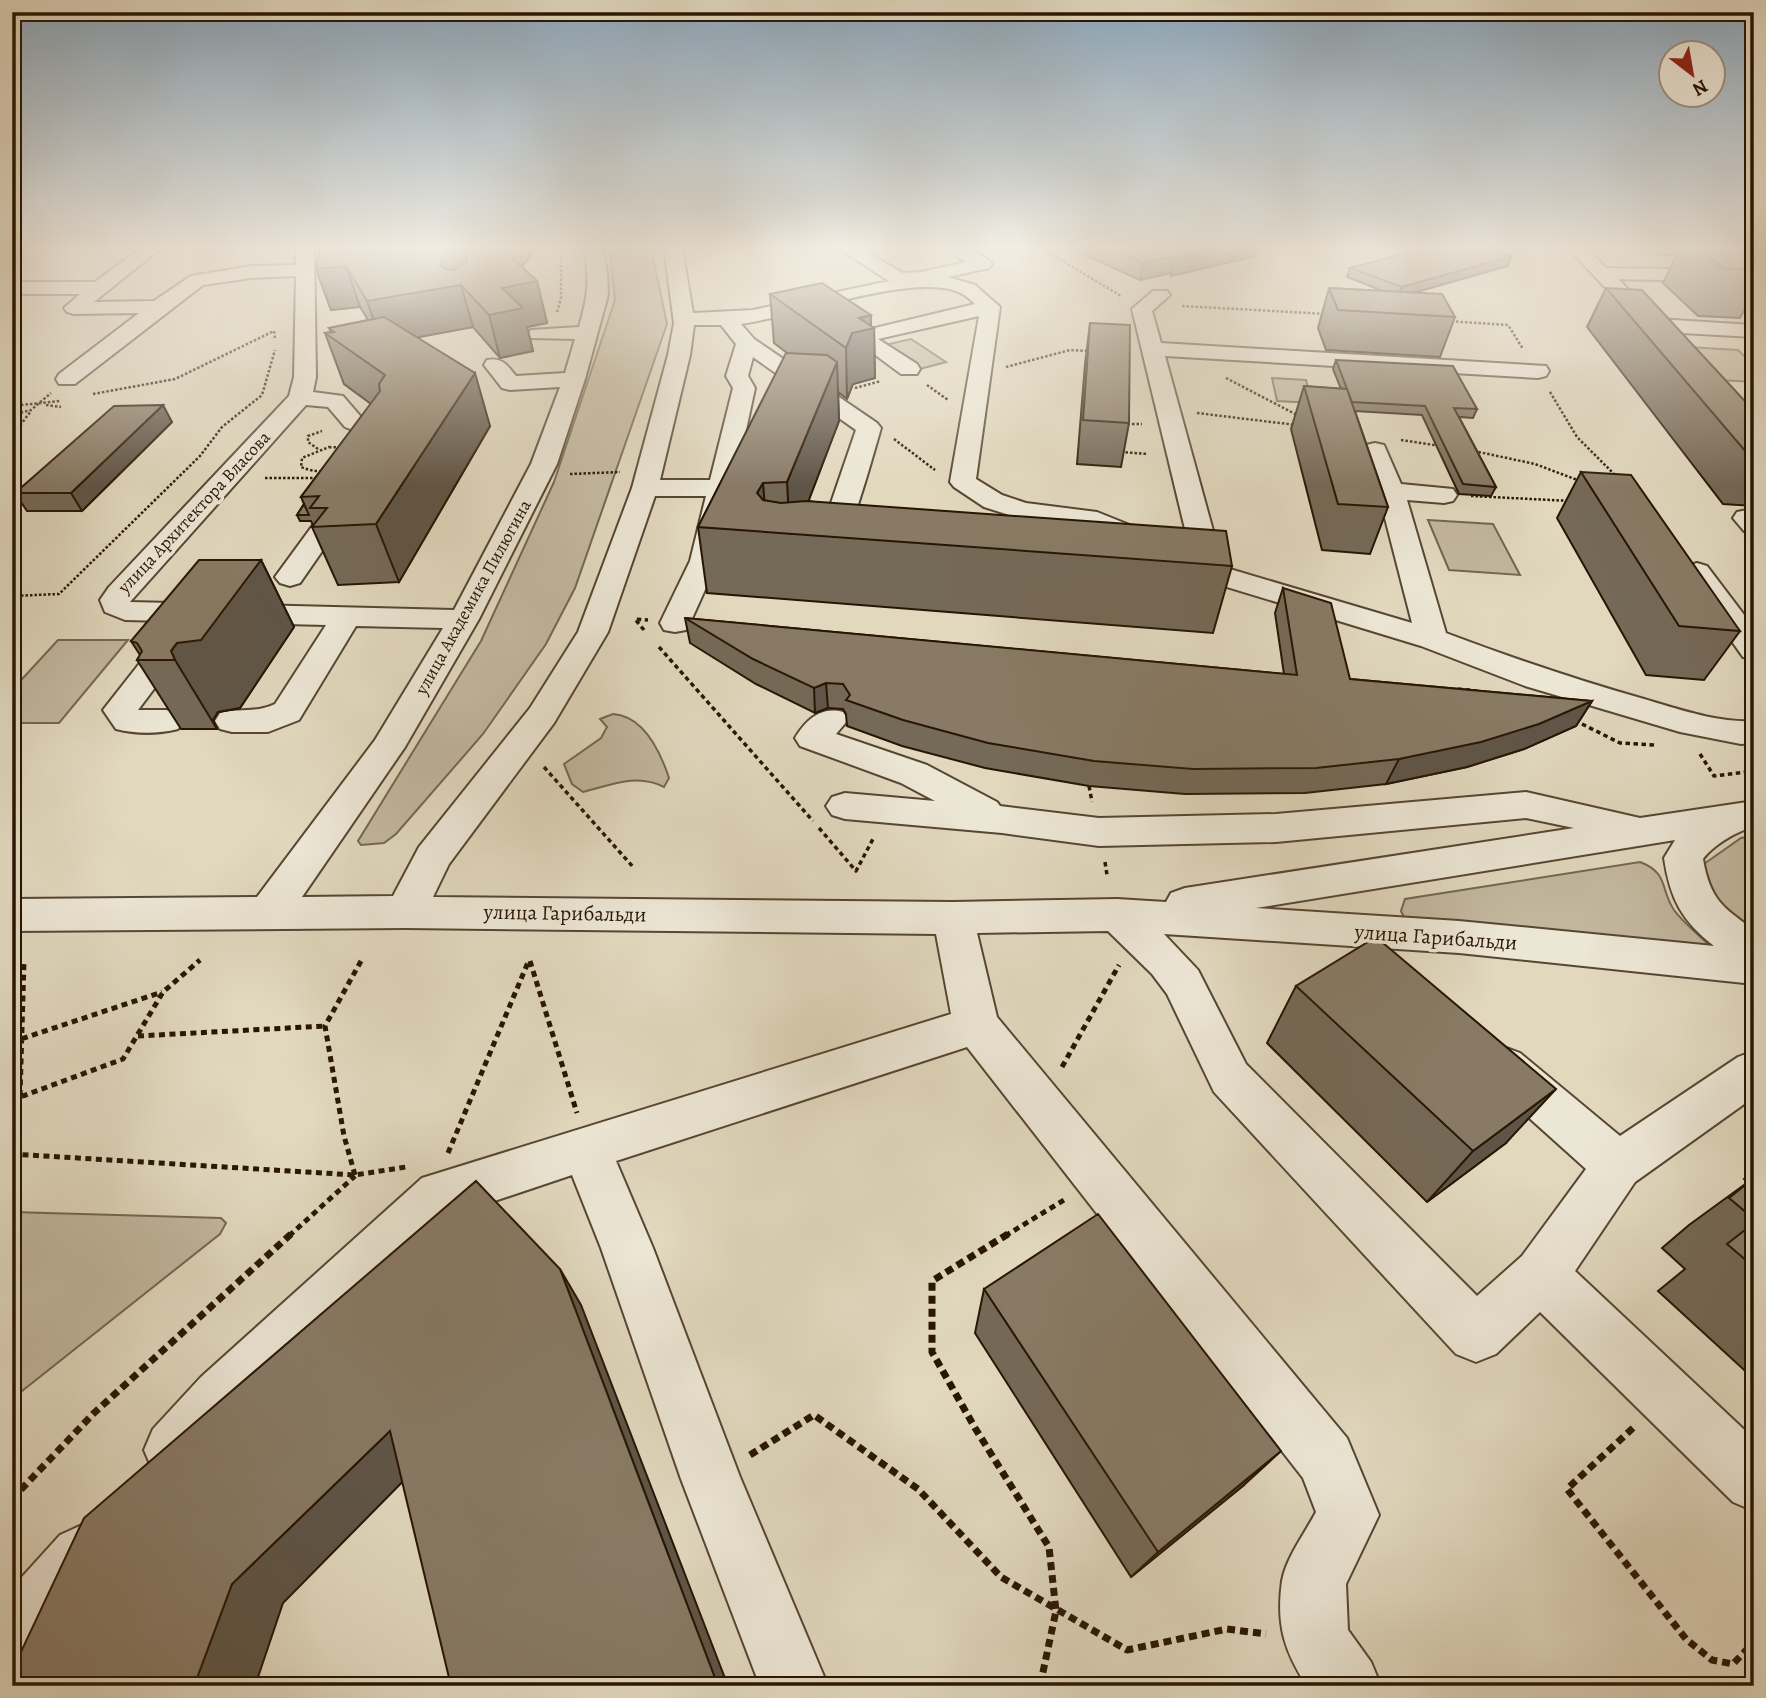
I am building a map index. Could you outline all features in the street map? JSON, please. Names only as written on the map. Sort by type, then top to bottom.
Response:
[{"type":"street","points":[[66,389],[136,327]]},
{"type":"street","points":[[290,577],[385,443],[381,433],[353,422],[335,401],[300,398],[305,377],[305,327]]},
{"type":"street","name":"улица Академика Пилюгина","points":[[269,912],[388,747],[464,619],[540,473],[575,379],[589,327]]},
{"type":"street","points":[[405,912],[433,857],[542,715],[593,632],[645,488],[679,355],[683,327]]},
{"type":"street","points":[[733,327],[747,343],[879,427],[843,507],[845,543],[808,557],[799,556]]},
{"type":"street","points":[[904,327],[862,337],[909,369]]},
{"type":"street","points":[[987,327],[963,482],[993,501],[1022,511],[1087,518],[1132,536],[1156,568]]},
{"type":"street","points":[[1159,327],[1166,352],[1168,409],[1210,571]]},
{"type":"street","points":[[1654,327],[1669,347]]},
{"type":"street","points":[[1699,327],[1754,331]]},
{"type":"street","points":[[544,335],[587,333]]},
{"type":"street","points":[[675,623],[716,554],[721,488],[744,388],[737,376],[747,343]]},
{"type":"street","points":[[1166,352],[1324,368],[1538,371]]},
{"type":"street","points":[[495,365],[510,383],[575,379]]},
{"type":"street","name":"улица Архитектора Власова","points":[[300,398],[119,593],[115,600],[117,606],[125,611],[464,619]]},
{"type":"street","points":[[1385,444],[1391,491],[1432,639]]},
{"type":"street","points":[[645,488],[721,488]]},
{"type":"street","points":[[1391,491],[1436,492]]},
{"type":"street","points":[[843,507],[870,509]]},
{"type":"street","points":[[985,529],[988,517],[1022,511]]},
{"type":"street","points":[[1678,547],[1754,649]]},
{"type":"street","points":[[1104,553],[1156,568],[1210,571],[1432,639],[1537,679],[1680,721],[1741,733],[1754,732]]},
{"type":"street","points":[[166,721],[128,721],[120,710],[196,612]]},
{"type":"street","points":[[232,721],[268,721],[288,712],[346,616]]},
{"type":"street","points":[[831,720],[812,738],[914,774],[1002,820]]},
{"type":"street","points":[[845,806],[1099,832],[1276,828],[1526,805],[1640,832]]},
{"type":"street","name":"улица Гарибальди","points":[[1117,915],[1745,815]]},
{"type":"street","name":"улица Гарибальди","points":[[1745,815],[1695,841],[1683,858],[1688,887],[1706,916],[1754,954]]},
{"type":"street","name":"улица Гарибальди","points":[[12,915],[269,912],[953,918],[1117,915],[1459,937],[1754,967]]},
{"type":"street","points":[[1117,915],[1167,962],[1183,983],[1230,1078],[1476,1334],[1541,1275],[1618,1167],[1754,1071]]},
{"type":"street","points":[[953,918],[976,1025],[1326,1459],[1348,1515],[1314,1580],[1315,1640],[1347,1686]]},
{"type":"street","points":[[1376,932],[1381,960],[1400,977]]},
{"type":"street","points":[[12,1637],[221,1397],[440,1195],[976,1025]]},
{"type":"street","points":[[1472,1040],[1618,1167]]},
{"type":"street","points":[[586,1148],[627,1248],[711,1479],[794,1686]]},
{"type":"street","points":[[1541,1275],[1754,1482]]},
{"type":"path","points":[[544,335],[548,327]]},
{"type":"path","points":[[1509,327],[1577,437],[1625,485]]},
{"type":"path","points":[[93,394],[175,379],[274,331]]},
{"type":"path","points":[[980,370],[1012,366],[1070,350],[1166,352],[1212,358],[1219,374],[1301,417]]},
{"type":"path","points":[[12,596],[59,594],[200,456],[222,428],[262,395],[275,351]]},
{"type":"path","points":[[12,436],[32,410],[66,389]]},
{"type":"path","points":[[12,405],[39,404],[61,407]]},
{"type":"path","points":[[1168,409],[1299,426]]},
{"type":"path","points":[[12,415],[32,410]]},
{"type":"path","points":[[879,427],[923,462]]},
{"type":"path","points":[[319,449],[308,442],[308,436],[322,431]]},
{"type":"path","points":[[1385,444],[1446,446]]},
{"type":"path","points":[[348,448],[355,456],[346,465],[325,471],[301,467],[302,457],[319,449],[348,448]]},
{"type":"path","points":[[1471,450],[1535,464],[1584,482]]},
{"type":"path","points":[[540,473],[567,475],[628,471],[634,453],[655,453]]},
{"type":"path","points":[[258,478],[318,479],[325,471]]},
{"type":"path","points":[[1436,492],[1578,501]]},
{"type":"path","points":[[644,630],[635,619],[675,623]]},
{"type":"path","points":[[654,640],[856,871]]},
{"type":"path","points":[[1448,688],[1486,694]]},
{"type":"path","points":[[1571,718],[1620,743],[1658,746]]},
{"type":"path","points":[[544,767],[634,868]]},
{"type":"path","points":[[1714,776],[1754,771]]},
{"type":"path","points":[[12,1100],[123,1059],[163,992],[200,960]]},
{"type":"path","points":[[444,1161],[529,960],[586,1148]]},
{"type":"path","points":[[20,1096],[23,961]]},
{"type":"path","points":[[355,1175],[344,1136],[325,1026],[361,961]]},
{"type":"path","points":[[1041,1106],[1120,964]]},
{"type":"path","points":[[12,1042],[163,992]]},
{"type":"path","points":[[137,1036],[325,1026]]},
{"type":"path","points":[[12,1154],[355,1175]]},
{"type":"path","points":[[12,1499],[93,1413],[355,1175]]},
{"type":"path","points":[[1040,1686],[1056,1611],[1049,1547],[975,1428],[932,1352],[932,1281],[1100,1177]]},
{"type":"path","points":[[1665,1397],[1567,1489],[1686,1639],[1712,1660],[1733,1664],[1754,1642]]},
{"type":"path","points":[[711,1479],[814,1415],[918,1489],[1000,1577],[1127,1650],[1227,1629],[1315,1640]]},
{"type":"shaded area","points":[[606,327],[666,327],[575,588],[546,644],[483,734],[396,834],[384,843],[361,845],[358,841],[481,641],[554,482]]},
{"type":"shaded area","points":[[911,339],[946,362],[920,369],[885,345]]},
{"type":"shaded area","points":[[1687,347],[1738,350],[1754,365],[1754,382],[1718,380]]},
{"type":"shaded area","points":[[1272,378],[1306,380],[1312,403],[1277,401]]},
{"type":"shaded area","points":[[1428,520],[1493,524],[1520,575],[1449,570]]},
{"type":"shaded area","points":[[58,640],[128,640],[59,723],[12,723],[12,690]]},
{"type":"shaded area","points":[[613,714],[633,721],[649,737],[669,778],[664,787],[634,781],[583,792],[572,784],[564,764],[601,738],[607,727],[600,719]]},
{"type":"shaded area","points":[[1754,836],[1754,939],[1724,917],[1701,866],[1741,838]]},
{"type":"shaded area","points":[[1640,862],[1656,871],[1674,910],[1714,950],[1409,929],[1401,911],[1405,899]]},
{"type":"shaded area","points":[[12,1212],[221,1218],[226,1223],[220,1234],[12,1399]]},
{"type":"building","points":[[401,327],[475,373],[376,524],[312,527],[327,508],[310,508],[319,496],[301,497],[380,391],[379,384],[385,375],[325,333],[334,332],[329,328]]},
{"type":"building","points":[[817,327],[874,328],[852,333],[846,348]]},
{"type":"building","points":[[1090,327],[1130,327],[1129,423],[1083,420]]},
{"type":"building","points":[[1640,327],[1676,327],[1754,411],[1752,459]]},
{"type":"building","points":[[786,353],[827,355],[837,362],[787,482],[763,483],[757,493],[763,500],[1226,531],[1232,566],[698,527]]},
{"type":"building","points":[[1336,360],[1453,366],[1477,409],[1454,408],[1496,487],[1463,484],[1425,406],[1352,402]]},
{"type":"building","points":[[1304,386],[1347,389],[1388,507],[1338,504]]},
{"type":"building","points":[[163,405],[71,493],[15,493],[114,406]]},
{"type":"building","points":[[1581,472],[1631,475],[1740,631],[1679,626]]},
{"type":"building","points":[[304,504],[309,515],[297,515]]},
{"type":"building","points":[[199,560],[261,560],[201,640],[177,643],[171,651],[175,660],[137,660],[142,651],[137,643],[131,641]]},
{"type":"building","points":[[1283,588],[1331,603],[1350,679],[1592,701],[1539,724],[1481,742],[1399,759],[1316,768],[1193,769],[1094,761],[988,743],[903,720],[846,700],[850,695],[843,684],[826,683],[814,688],[753,659],[685,618],[1297,675]]},
{"type":"building","points":[[1376,937],[1556,1089],[1473,1151],[1296,986]]},
{"type":"building","points":[[1754,1178],[1754,1219],[1729,1198]]},
{"type":"building","points":[[476,1181],[560,1269],[718,1686],[451,1686],[390,1431],[232,1584],[194,1686],[12,1686],[12,1671],[84,1518]]},
{"type":"building","points":[[1098,1214],[1281,1451],[1158,1552],[984,1289]]},
{"type":"building","points":[[1754,1223],[1754,1267],[1727,1244]]},
{"type":"building","points":[[1275,1680],[1280,1686],[1269,1686]]}]
